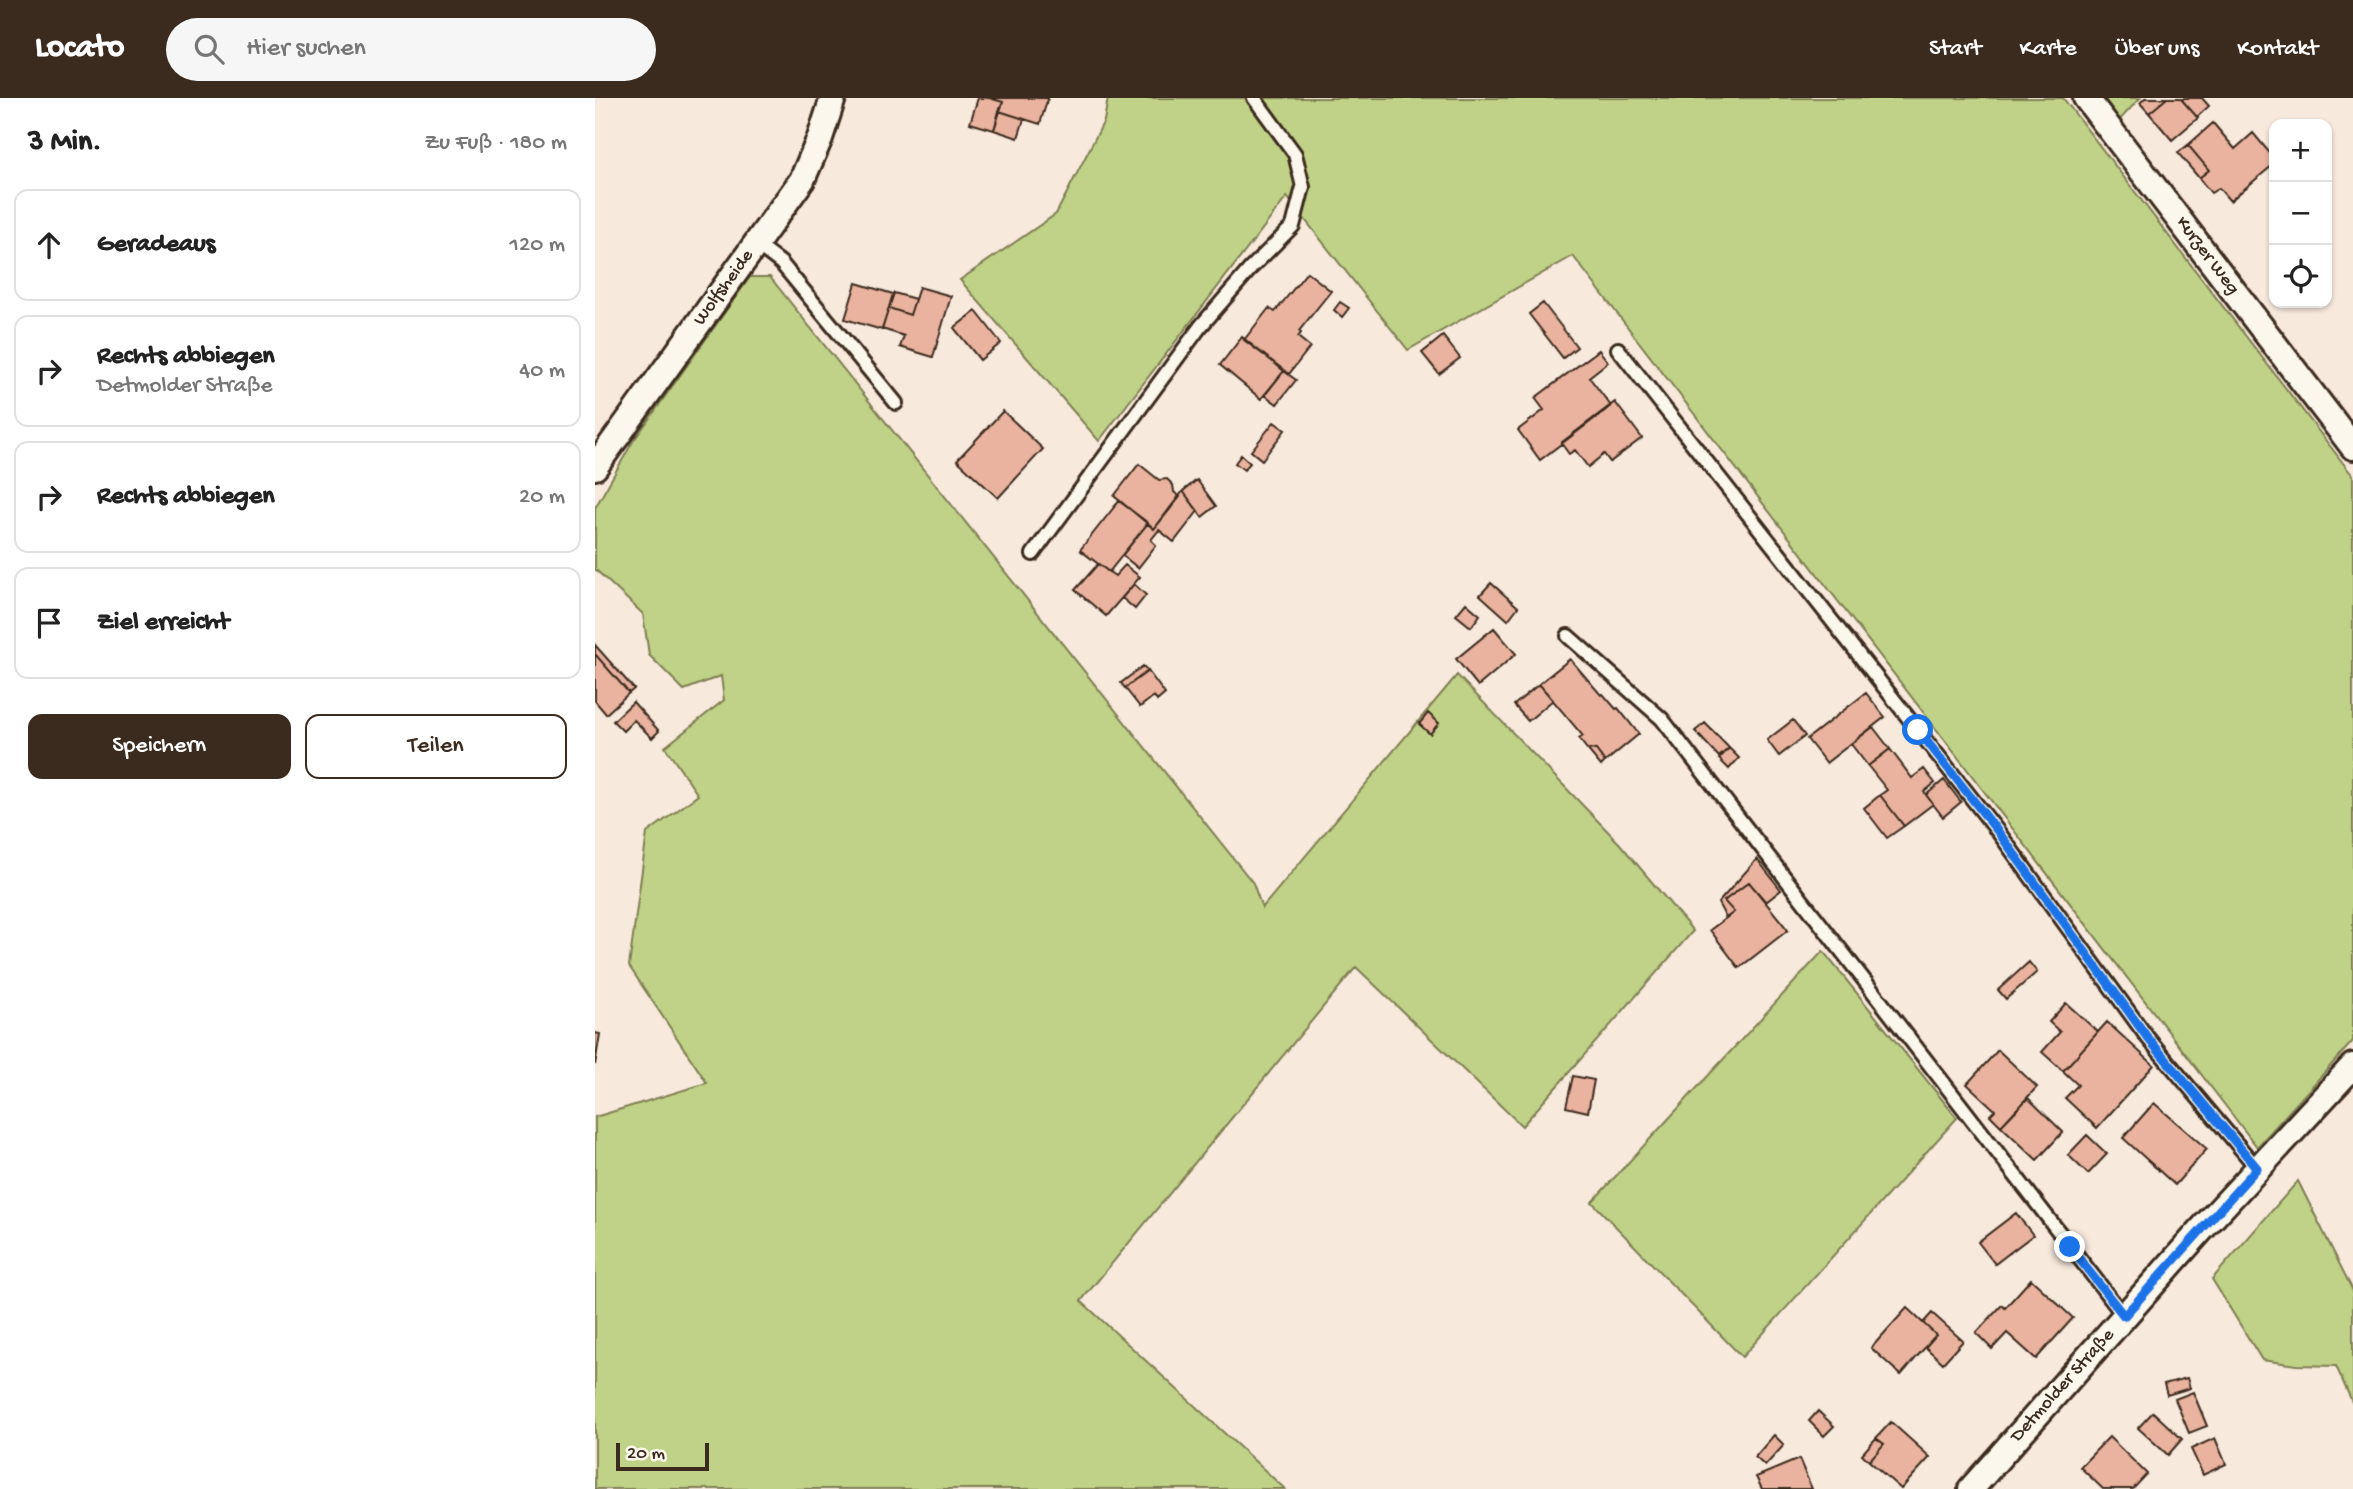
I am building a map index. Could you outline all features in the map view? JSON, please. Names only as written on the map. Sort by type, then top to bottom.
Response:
[{"type":"street","name":"Wolfsheide","points":[[595,467],[802,180],[833,98]]},
{"type":"street","name":"Kurzer Weg","points":[[2085,98],[2353,447]]},
{"type":"street","name":"Detmolder Straße","points":[[1971,1489],[2257,1168],[2353,1066]]},
{"type":"lane","points":[[1033,554],[1200,327],[1251,268],[1293,226],[1303,187],[1295,154],[1254,98]]},
{"type":"lane","points":[[756,244],[781,263],[896,403]]},
{"type":"lane","points":[[1619,349],[1999,833],[2147,1037],[2257,1168]]},
{"type":"lane","points":[[1568,636],[1662,719],[2124,1316]]},
{"type":"green space","points":[[1108,98],[2063,98],[2353,476],[2353,1041],[2257,1147],[1573,256],[1408,350],[1287,197],[1099,441],[960,280],[1056,214],[1104,121]]},
{"type":"green space","points":[[2096,98],[2140,98],[2116,124]]},
{"type":"green space","points":[[750,277],[770,277],[1253,883],[1262,908],[1457,675],[1620,844],[1693,931],[1522,1126],[1356,967],[1081,1301],[1285,1489],[595,1489],[595,1117],[707,1083],[629,966],[647,833],[698,795],[665,747],[724,700],[721,676],[684,690],[649,655],[643,614],[595,569],[595,508],[632,443]]},
{"type":"green space","points":[[1823,951],[1957,1118],[1742,1357],[1592,1202]]},
{"type":"green space","points":[[2298,1181],[2353,1291],[2353,1404],[2336,1366],[2296,1365],[2262,1360],[2212,1279]]},
{"type":"building","points":[[978,98],[1003,102],[994,130],[970,123]]},
{"type":"building","points":[[990,98],[1048,98],[1040,124],[999,111],[1003,102]]},
{"type":"building","points":[[2145,98],[2167,98],[2149,113],[2140,103]]},
{"type":"building","points":[[2167,98],[2180,98],[2198,118],[2172,140],[2149,113]]},
{"type":"building","points":[[2202,98],[2209,106],[2197,117],[2182,100]]},
{"type":"building","points":[[999,111],[1024,119],[1018,138],[994,130]]},
{"type":"building","points":[[2213,123],[2235,149],[2253,133],[2269,152],[2269,168],[2230,201],[2219,188],[2211,193],[2199,178],[2209,170],[2188,145]]},
{"type":"building","points":[[2188,145],[2209,170],[2199,178],[2178,153]]},
{"type":"building","points":[[1307,272],[1331,291],[1299,331],[1301,333],[1298,337],[1310,347],[1289,374],[1244,340],[1269,308],[1275,312]]},
{"type":"building","points":[[856,283],[893,294],[882,330],[845,319]]},
{"type":"building","points":[[919,287],[951,296],[933,357],[900,347],[904,336],[882,329],[889,308],[910,315]]},
{"type":"building","points":[[894,293],[915,299],[910,315],[889,308]]},
{"type":"building","points":[[1340,302],[1349,308],[1342,317],[1334,310]]},
{"type":"building","points":[[1543,303],[1577,347],[1563,358],[1529,314]]},
{"type":"building","points":[[976,311],[1001,343],[980,360],[954,328]]},
{"type":"building","points":[[1443,336],[1460,358],[1439,374],[1422,353]]},
{"type":"building","points":[[1242,337],[1284,371],[1261,399],[1220,365]]},
{"type":"building","points":[[1599,350],[1608,362],[1589,377],[1611,406],[1540,460],[1518,430],[1544,410],[1535,398]]},
{"type":"building","points":[[1284,371],[1296,380],[1277,404],[1265,395]]},
{"type":"building","points":[[1615,402],[1642,438],[1610,462],[1604,454],[1588,467],[1575,450],[1569,454],[1561,443]]},
{"type":"building","points":[[1003,411],[1043,449],[998,498],[957,460]]},
{"type":"building","points":[[1274,422],[1285,430],[1262,460],[1251,451]]},
{"type":"building","points":[[1241,455],[1250,463],[1244,470],[1235,463]]},
{"type":"building","points":[[1139,464],[1159,480],[1167,479],[1180,497],[1154,529],[1114,496]]},
{"type":"building","points":[[1197,480],[1216,506],[1202,517],[1183,491]]},
{"type":"building","points":[[1183,491],[1198,511],[1174,542],[1159,530],[1151,540],[1156,545],[1138,568],[1122,555],[1148,523],[1154,529]]},
{"type":"building","points":[[1119,501],[1148,523],[1109,572],[1080,550]]},
{"type":"building","points":[[1098,564],[1115,576],[1125,565],[1140,577],[1106,616],[1075,590]]},
{"type":"building","points":[[1491,583],[1518,607],[1508,620],[1480,595]]},
{"type":"building","points":[[1134,584],[1146,595],[1135,609],[1122,598]]},
{"type":"building","points":[[1466,603],[1480,615],[1471,627],[1456,615]]},
{"type":"building","points":[[1494,628],[1516,654],[1478,686],[1456,659]]},
{"type":"building","points":[[595,645],[634,689],[629,693],[595,654]]},
{"type":"building","points":[[595,654],[629,693],[606,714],[595,701]]},
{"type":"building","points":[[1570,659],[1601,695],[1618,708],[1639,734],[1605,762],[1596,750],[1587,749],[1579,739],[1583,736],[1539,684]]},
{"type":"building","points":[[1143,666],[1148,671],[1125,688],[1121,683]]},
{"type":"building","points":[[1148,671],[1165,694],[1157,701],[1154,696],[1140,707],[1125,688]]},
{"type":"building","points":[[1539,684],[1553,700],[1528,721],[1514,705]]},
{"type":"building","points":[[1866,693],[1885,717],[1826,763],[1807,739]]},
{"type":"building","points":[[633,702],[659,731],[652,738],[634,720],[623,731],[613,721]]},
{"type":"building","points":[[1428,713],[1439,723],[1430,734],[1419,724]]},
{"type":"building","points":[[1793,720],[1805,736],[1779,756],[1767,740]]},
{"type":"building","points":[[1705,723],[1729,748],[1719,757],[1695,731]]},
{"type":"building","points":[[1873,727],[1890,749],[1868,766],[1851,744]]},
{"type":"building","points":[[1729,748],[1739,758],[1729,769],[1719,759]]},
{"type":"building","points":[[1587,749],[1596,750],[1605,762],[1601,766]]},
{"type":"building","points":[[1890,749],[1912,778],[1924,769],[1935,783],[1924,792],[1933,804],[1904,826],[1880,795],[1887,790],[1868,766]]},
{"type":"building","points":[[1944,780],[1961,802],[1943,817],[1926,795]]},
{"type":"building","points":[[1880,795],[1904,826],[1887,838],[1864,808]]},
{"type":"building","points":[[1757,859],[1781,890],[1766,902],[1749,882],[1724,901],[1734,912],[1726,918],[1718,903]]},
{"type":"building","points":[[1749,882],[1788,930],[1739,968],[1710,930],[1734,912],[1724,901]]},
{"type":"building","points":[[2029,962],[2037,972],[2006,999],[1998,990]]},
{"type":"building","points":[[2066,1003],[2098,1032],[2063,1071],[2042,1052],[2060,1032],[2049,1022]]},
{"type":"building","points":[[2107,1022],[2154,1065],[2097,1128],[2065,1098],[2078,1085],[2063,1071]]},
{"type":"building","points":[[595,1033],[600,1034],[595,1065]]},
{"type":"building","points":[[1998,1050],[2037,1087],[2001,1126],[1990,1115],[1995,1110],[1967,1084]]},
{"type":"building","points":[[1573,1076],[1594,1080],[1588,1112],[1566,1107]]},
{"type":"building","points":[[2028,1098],[2063,1132],[2037,1160],[2001,1126]]},
{"type":"building","points":[[2154,1103],[2207,1149],[2175,1185],[2123,1138]]},
{"type":"building","points":[[2087,1135],[2107,1154],[2088,1174],[2068,1155]]},
{"type":"building","points":[[2016,1213],[2033,1235],[1995,1264],[1978,1242]]},
{"type":"building","points":[[2031,1279],[2073,1318],[2036,1359],[2007,1333],[1992,1349],[1976,1333],[2002,1305],[2005,1308]]},
{"type":"building","points":[[1907,1308],[1936,1335],[1901,1375],[1871,1348]]},
{"type":"building","points":[[1932,1313],[1963,1341],[1943,1363],[1925,1347],[1936,1335],[1923,1323]]},
{"type":"building","points":[[2187,1378],[2190,1388],[2167,1395],[2164,1384]]},
{"type":"building","points":[[2193,1392],[2207,1426],[2189,1433],[2175,1399]]},
{"type":"building","points":[[1818,1411],[1834,1426],[1824,1436],[1809,1421]]},
{"type":"building","points":[[2153,1412],[2182,1439],[2168,1455],[2138,1428]]},
{"type":"building","points":[[1891,1422],[1930,1457],[1901,1489],[1869,1461],[1884,1444],[1876,1438]]},
{"type":"building","points":[[1774,1435],[1784,1445],[1765,1466],[1755,1457]]},
{"type":"building","points":[[2109,1437],[2147,1474],[2133,1489],[2103,1489],[2080,1467]]},
{"type":"building","points":[[1876,1438],[1884,1444],[1869,1461],[1862,1454]]},
{"type":"building","points":[[2215,1438],[2226,1464],[2203,1475],[2191,1449]]},
{"type":"building","points":[[1799,1459],[1812,1489],[1762,1489],[1756,1477]]},
{"type":"route","points":[[1918,730],[1999,833],[2147,1037],[2257,1168],[2124,1316],[2070,1247]]}]
